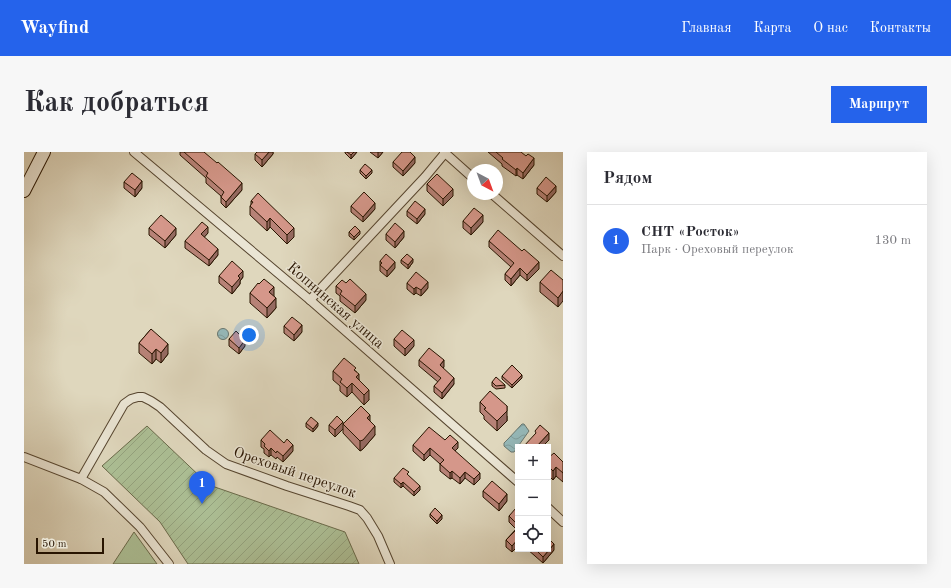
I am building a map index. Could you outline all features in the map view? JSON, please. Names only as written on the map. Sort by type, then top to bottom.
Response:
[{"type":"main road","points":[[24,190],[44,152]]},
{"type":"street","name":"Копнинская улица","points":[[134,152],[310,300],[516,480]]},
{"type":"street","points":[[310,300],[425,177],[444,153],[467,173]]},
{"type":"street","points":[[499,200],[563,256]]},
{"type":"street","name":"Ореховый переулок","points":[[81,479],[124,404],[138,396],[143,397],[151,401],[206,450],[226,464],[360,510],[368,518],[378,536],[390,564]]},
{"type":"street","points":[[24,456],[81,479],[104,492],[140,528],[169,564]]},
{"type":"street","points":[[551,511],[563,522]]},
{"type":"green space","points":[[147,426],[209,485],[345,532],[359,564],[188,564],[160,522],[102,466]]},
{"type":"green space","points":[[134,532],[157,564],[113,564]]},
{"type":"water","points":[[223,328],[227,330],[229,334],[227,338],[223,340],[219,338],[217,334],[219,330]]},
{"type":"water","points":[[522,424],[524,424],[529,431],[520,444],[515,444],[514,452],[511,452],[504,446],[504,443]]},
{"type":"building","points":[[184,152],[204,152],[242,183],[226,202],[221,197],[224,192],[206,176],[208,173]]},
{"type":"building","points":[[257,152],[269,152],[262,160],[255,154]]},
{"type":"building","points":[[347,152],[354,152],[351,155]]},
{"type":"building","points":[[402,152],[410,152],[415,157],[403,171],[393,162]]},
{"type":"building","points":[[496,152],[521,152],[526,156],[528,154],[534,158],[523,173],[517,168],[516,170]]},
{"type":"building","points":[[365,164],[372,170],[366,176],[360,170]]},
{"type":"building","points":[[132,173],[142,181],[135,190],[124,182]]},
{"type":"building","points":[[437,174],[453,189],[443,199],[427,184]]},
{"type":"building","points":[[546,177],[556,186],[547,196],[537,188]]},
{"type":"building","points":[[364,192],[375,203],[363,217],[351,206]]},
{"type":"building","points":[[258,193],[294,228],[287,235],[270,218],[267,222],[250,206],[253,202],[251,201]]},
{"type":"building","points":[[415,201],[425,209],[417,219],[407,211]]},
{"type":"building","points":[[474,208],[483,215],[471,228],[463,221]]},
{"type":"building","points":[[161,215],[176,228],[165,241],[149,228]]},
{"type":"building","points":[[202,222],[208,227],[201,234],[218,249],[209,260],[185,241]]},
{"type":"building","points":[[395,223],[404,231],[395,242],[386,234]]},
{"type":"building","points":[[355,226],[360,231],[354,237],[349,232]]},
{"type":"building","points":[[498,230],[522,251],[524,249],[539,262],[527,275],[520,268],[511,279],[505,274],[514,263],[489,241]]},
{"type":"building","points":[[386,254],[395,262],[387,271],[380,265],[382,263],[380,261]]},
{"type":"building","points":[[407,254],[413,259],[408,265],[401,260]]},
{"type":"building","points":[[232,261],[243,271],[238,276],[240,278],[232,287],[219,276]]},
{"type":"building","points":[[551,270],[563,280],[563,291],[558,298],[540,282]]},
{"type":"building","points":[[416,272],[428,282],[421,290],[416,287],[414,289],[407,283]]},
{"type":"building","points":[[264,279],[274,287],[269,292],[276,298],[267,308],[250,293],[258,283],[259,284]]},
{"type":"building","points":[[350,279],[366,294],[355,306],[340,294],[342,291],[336,286],[342,280],[346,283]]},
{"type":"building","points":[[292,317],[302,325],[294,335],[284,326]]},
{"type":"building","points":[[151,329],[168,344],[161,353],[156,349],[152,354],[139,343]]},
{"type":"building","points":[[402,330],[414,340],[405,349],[394,339]]},
{"type":"building","points":[[236,331],[245,340],[239,348],[229,339]]},
{"type":"building","points":[[429,348],[444,360],[440,365],[454,378],[442,393],[434,386],[441,378],[419,360]]},
{"type":"building","points":[[344,358],[356,368],[354,370],[359,374],[356,377],[369,390],[364,395],[352,383],[347,388],[340,382],[342,379],[333,371]]},
{"type":"building","points":[[512,365],[522,375],[512,385],[502,376]]},
{"type":"building","points":[[496,377],[505,385],[496,386],[492,382]]},
{"type":"building","points":[[490,391],[507,406],[507,411],[497,421],[484,409],[486,408],[480,402]]},
{"type":"building","points":[[361,406],[370,415],[367,418],[375,426],[363,440],[360,441],[343,424]]},
{"type":"building","points":[[337,416],[343,422],[335,430],[329,425]]},
{"type":"building","points":[[311,417],[318,423],[313,429],[306,423]]},
{"type":"building","points":[[540,425],[549,433],[539,444],[526,444],[536,433],[535,431]]},
{"type":"building","points":[[429,427],[445,440],[450,435],[458,442],[452,448],[480,473],[474,479],[465,472],[460,478],[452,471],[450,473],[440,464],[444,460],[430,448],[424,455],[413,445]]},
{"type":"building","points":[[270,430],[284,443],[287,439],[293,445],[283,456],[277,451],[276,453],[271,448],[269,451],[261,440]]},
{"type":"building","points":[[554,453],[563,462],[563,473],[556,467],[553,471],[551,469],[551,456]]},
{"type":"building","points":[[403,468],[409,472],[407,474],[420,486],[414,492],[403,482],[401,484],[394,478]]},
{"type":"building","points":[[492,481],[507,494],[499,504],[483,491]]},
{"type":"building","points":[[435,508],[442,515],[437,521],[430,514]]},
{"type":"building","points":[[515,509],[515,522],[509,516]]},
{"type":"building","points":[[515,531],[515,542],[512,546],[506,540]]},
{"type":"building","points":[[538,552],[547,552],[543,557]]},
{"type":"place","name":"СНТ «Росток»","points":[[202,504]]}]
